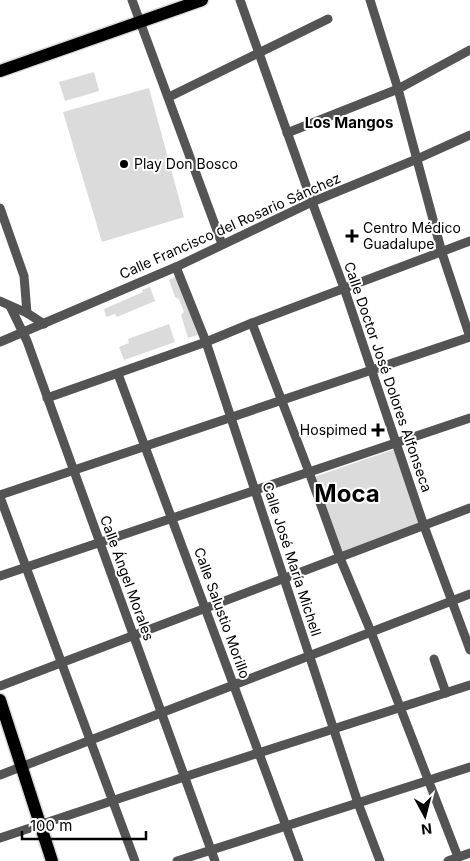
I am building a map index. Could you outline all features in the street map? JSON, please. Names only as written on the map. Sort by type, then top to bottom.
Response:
[{"type":"main road","points":[[0,70],[202,0]]},
{"type":"main road","points":[[0,700],[52,861]]},
{"type":"street","points":[[132,0],[222,244]]},
{"type":"street","name":"Calle Doctor José Dolores Alfonseca","points":[[240,0],[344,288],[424,526],[470,650]]},
{"type":"street","points":[[134,861],[0,496],[470,337],[442,252],[398,89],[370,0]]},
{"type":"street","points":[[169,97],[328,19]]},
{"type":"street","points":[[287,133],[398,89],[470,50]]},
{"type":"street","name":"Calle Francisco del Rosario Sánchez","points":[[0,342],[176,267],[312,202],[470,135]]},
{"type":"street","points":[[0,208],[24,276],[27,312]]},
{"type":"street","points":[[47,398],[206,342],[470,241]]},
{"type":"street","name":"Calle José María Michell","points":[[176,267],[206,342],[333,729],[380,861]]},
{"type":"street","points":[[0,301],[27,312],[44,324]]},
{"type":"street","name":"Calle Ángel Morales","points":[[10,306],[26,341],[215,861]]},
{"type":"street","points":[[252,323],[340,558],[371,632],[458,857]]},
{"type":"street","name":"Calle Salustio Morillo","points":[[118,374],[299,861]]},
{"type":"street","points":[[0,576],[470,418]]},
{"type":"street","points":[[0,686],[470,508]]},
{"type":"street","points":[[0,775],[470,594]]},
{"type":"street","points":[[434,659],[446,693]]},
{"type":"street","points":[[0,838],[470,685]]},
{"type":"street","points":[[178,861],[470,767]]},
{"type":"street","points":[[448,861],[470,853]]},
{"type":"shaded area","points":[[94,72],[99,91],[65,101],[59,82]]},
{"type":"shaded area","name":"Play Don Bosco","points":[[149,88],[184,217],[102,242],[63,112]]},
{"type":"shaded area","points":[[177,276],[198,335],[188,338],[181,315],[184,312],[179,299],[175,297],[169,280]]},
{"type":"shaded area","points":[[150,287],[155,301],[117,317],[115,314],[106,317],[104,309]]},
{"type":"shaded area","points":[[169,324],[175,342],[124,360],[119,347],[129,343],[128,339]]},
{"type":"shaded area","points":[[395,449],[419,524],[342,555],[314,477]]},
{"type":"place","name":"Play Don Bosco","points":[[124,164]]},
{"type":"place","name":"Centro Médico Guadalupe","points":[[352,236]]},
{"type":"place","name":"Hospimed","points":[[378,430]]},
{"type":"district","name":"Los Mangos","points":[[349,123]]},
{"type":"district","name":"Moca","points":[[347,494]]}]
